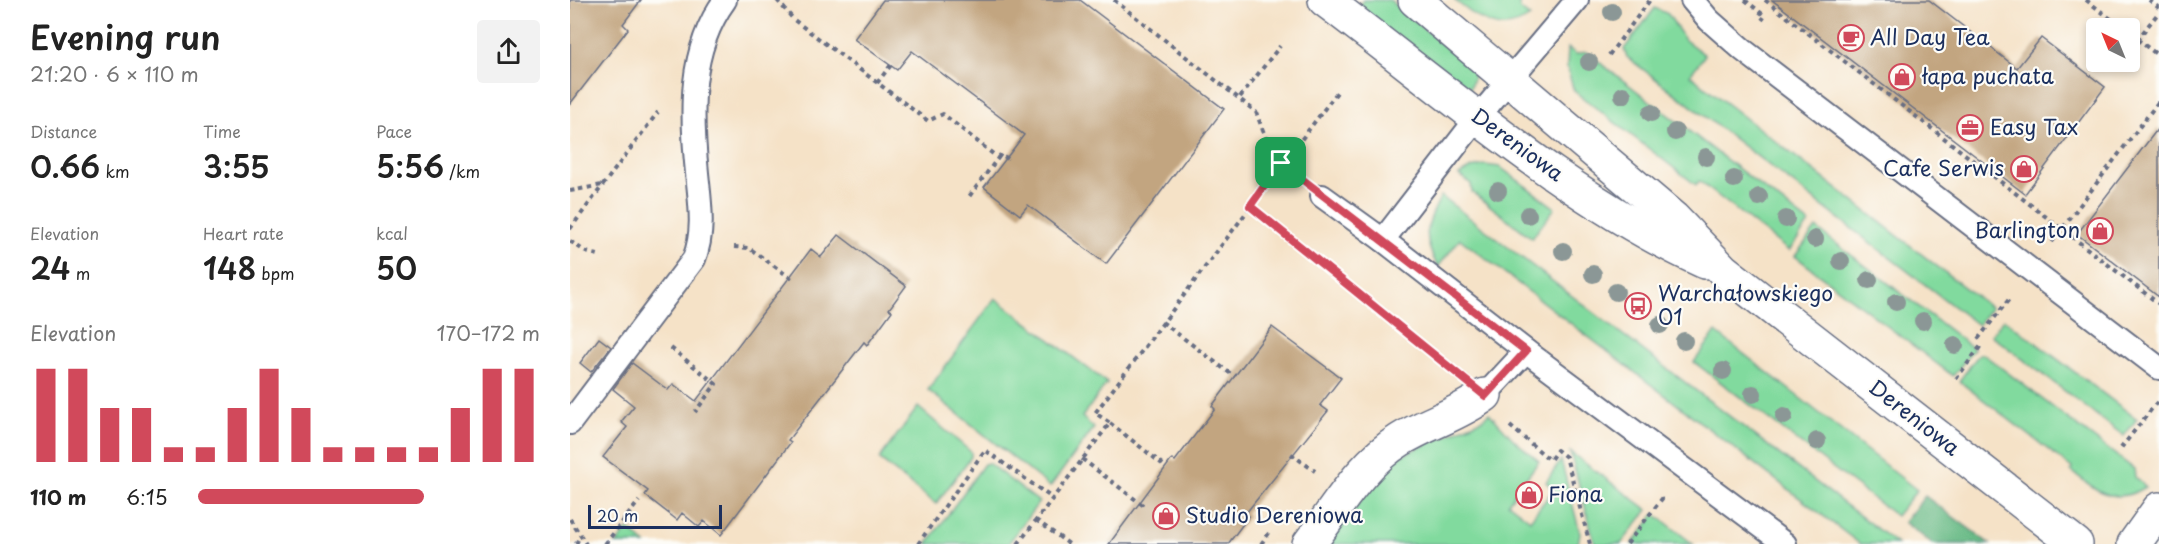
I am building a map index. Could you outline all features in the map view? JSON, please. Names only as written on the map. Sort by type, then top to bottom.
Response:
[{"type":"street","name":"Dereniowa","points":[[1325,0],[1553,173],[1670,246],[1723,270]]},
{"type":"street","name":"Dereniowa","points":[[1415,0],[1673,218],[1723,270],[2076,544]]},
{"type":"street","points":[[1309,544],[1352,487],[1384,451],[1420,429],[1467,409],[1485,396]]},
{"type":"street","points":[[2134,544],[2159,509]]},
{"type":"lane","points":[[1383,240],[1478,117],[1577,0]]},
{"type":"lane","points":[[1692,0],[1709,20],[1743,50],[2159,368]]},
{"type":"lane","points":[[570,423],[694,260],[699,246],[701,212],[693,99],[699,58],[718,3]]},
{"type":"lane","points":[[1322,196],[1785,544]]},
{"type":"lane","points":[[1485,396],[1526,351]]},
{"type":"path","points":[[777,0],[794,20],[928,121],[943,114],[998,158]]},
{"type":"path","points":[[1114,0],[1240,97],[1256,112],[1264,136],[1281,163],[1322,196]]},
{"type":"path","points":[[1609,55],[1650,0]]},
{"type":"path","points":[[1765,0],[2159,304]]},
{"type":"path","points":[[2086,0],[2110,18]]},
{"type":"path","points":[[2140,36],[2159,10],[2149,0]]},
{"type":"path","points":[[2140,42],[2159,56]]},
{"type":"path","points":[[1240,97],[1280,46]]},
{"type":"path","points":[[570,229],[699,58]]},
{"type":"path","points":[[877,83],[891,65]]},
{"type":"path","points":[[1167,467],[1095,412],[1281,163],[1338,91]]},
{"type":"path","points":[[1978,339],[2159,101]]},
{"type":"path","points":[[968,198],[1001,154],[1008,159]]},
{"type":"path","points":[[570,191],[603,185]]},
{"type":"path","points":[[1250,206],[1485,396],[1516,433],[1550,460],[1557,450],[1566,457],[1590,544]]},
{"type":"path","points":[[570,241],[586,252],[598,255]]},
{"type":"path","points":[[699,246],[749,248],[795,281]]},
{"type":"path","points":[[1162,322],[1235,376]]},
{"type":"path","points":[[644,326],[716,384],[695,412]]},
{"type":"path","points":[[1956,379],[1983,343]]},
{"type":"path","points":[[2121,448],[2159,399]]},
{"type":"path","points":[[1018,544],[1110,423]]},
{"type":"path","points":[[918,544],[986,450],[1052,498]]},
{"type":"path","points":[[1082,459],[1144,506]]},
{"type":"path","points":[[1627,544],[1684,469]]},
{"type":"path","points":[[605,544],[639,501]]},
{"type":"path","points":[[570,519],[586,544]]},
{"type":"path","points":[[1036,520],[1069,544]]},
{"type":"path","points":[[576,544],[580,536]]},
{"type":"green space","points":[[1363,0],[1390,0],[1470,67],[1474,76],[1469,91],[1357,9]]},
{"type":"green space","points":[[1454,0],[1518,0],[1520,9],[1530,17],[1509,26],[1499,26],[1481,19]]},
{"type":"green space","points":[[1655,8],[1668,14],[1685,40],[1705,55],[1690,75],[1991,308],[1978,325],[1627,57],[1624,49]]},
{"type":"green space","points":[[1568,48],[1576,54],[1586,52],[1809,223],[1789,251],[1699,181],[1696,185],[1574,91],[1567,68]]},
{"type":"green space","points":[[1485,165],[1500,167],[1555,208],[1532,238],[1472,192],[1471,184],[1459,175],[1471,168]]},
{"type":"green space","points":[[1441,196],[1897,544],[1860,544],[1460,239],[1438,267],[1429,247],[1428,231],[1429,223]]},
{"type":"green space","points":[[1816,228],[1974,349],[1953,376],[1795,256]]},
{"type":"green space","points":[[995,298],[1107,383],[1082,417],[1094,428],[1050,487],[928,390]]},
{"type":"green space","points":[[2004,319],[2137,419],[2124,436],[1991,335]]},
{"type":"green space","points":[[1716,332],[1917,490],[1896,516],[1694,362]]},
{"type":"green space","points":[[1979,354],[1983,354],[2134,469],[2135,477],[2146,487],[2124,496],[2114,496],[2097,490],[2071,471],[2072,468],[1959,381]]},
{"type":"green space","points":[[918,407],[971,452],[971,457],[936,504],[879,459]]},
{"type":"green space","points":[[1489,413],[1514,440],[1539,461],[1508,503],[1530,520],[1554,489],[1546,482],[1561,460],[1580,533],[1578,544],[1326,544],[1393,459],[1481,420]]},
{"type":"green space","points":[[1570,452],[1648,510],[1621,544],[1595,544]]},
{"type":"green space","points":[[988,463],[1039,502],[1008,544],[927,544],[984,464]]},
{"type":"green space","points":[[1925,496],[1990,544],[1933,544],[1904,522]]},
{"type":"green space","points":[[1655,514],[1693,544],[1632,544]]},
{"type":"green space","points":[[628,529],[646,544],[616,544]]},
{"type":"building","points":[[570,0],[641,0],[623,24],[628,29],[570,104]]},
{"type":"building","points":[[883,0],[1080,0],[1224,109],[1106,264],[1028,205],[1020,215],[984,187],[1024,135],[912,51],[897,70],[854,39]]},
{"type":"building","points":[[1772,0],[1929,0],[2017,68],[2041,38],[2105,87],[2025,194]]},
{"type":"building","points":[[2159,127],[2159,297],[2077,234]]},
{"type":"building","points":[[839,235],[906,286],[889,309],[892,311],[867,345],[864,342],[788,440],[791,442],[721,535],[704,521],[699,527],[682,513],[677,520],[645,495],[648,491],[603,457],[627,427],[621,422],[634,406],[613,389],[632,363],[668,390],[673,384],[696,401],[811,249],[821,257]]},
{"type":"building","points":[[1272,327],[1341,378],[1320,405],[1328,411],[1246,513],[1249,516],[1228,544],[1109,544],[1172,459],[1175,461],[1215,409],[1212,406]]},
{"type":"building","points":[[599,338],[611,347],[591,372],[580,363]]},
{"type":"place","name":"All Day Tea","points":[[1851,38]]},
{"type":"place","name":"łapa puchata","points":[[1902,77]]},
{"type":"place","name":"Easy Tax","points":[[1970,128]]},
{"type":"place","name":"Cafe Serwis","points":[[2024,169]]},
{"type":"place","name":"Barlington","points":[[2100,231]]},
{"type":"place","name":"Warchałowskiego 01","points":[[1638,306]]},
{"type":"place","name":"Fiona","points":[[1529,495]]},
{"type":"place","name":"Studio Dereniowa","points":[[1166,516]]},
{"type":"route","points":[[1281,163],[1526,351],[1485,396],[1250,206],[1281,163]]}]
